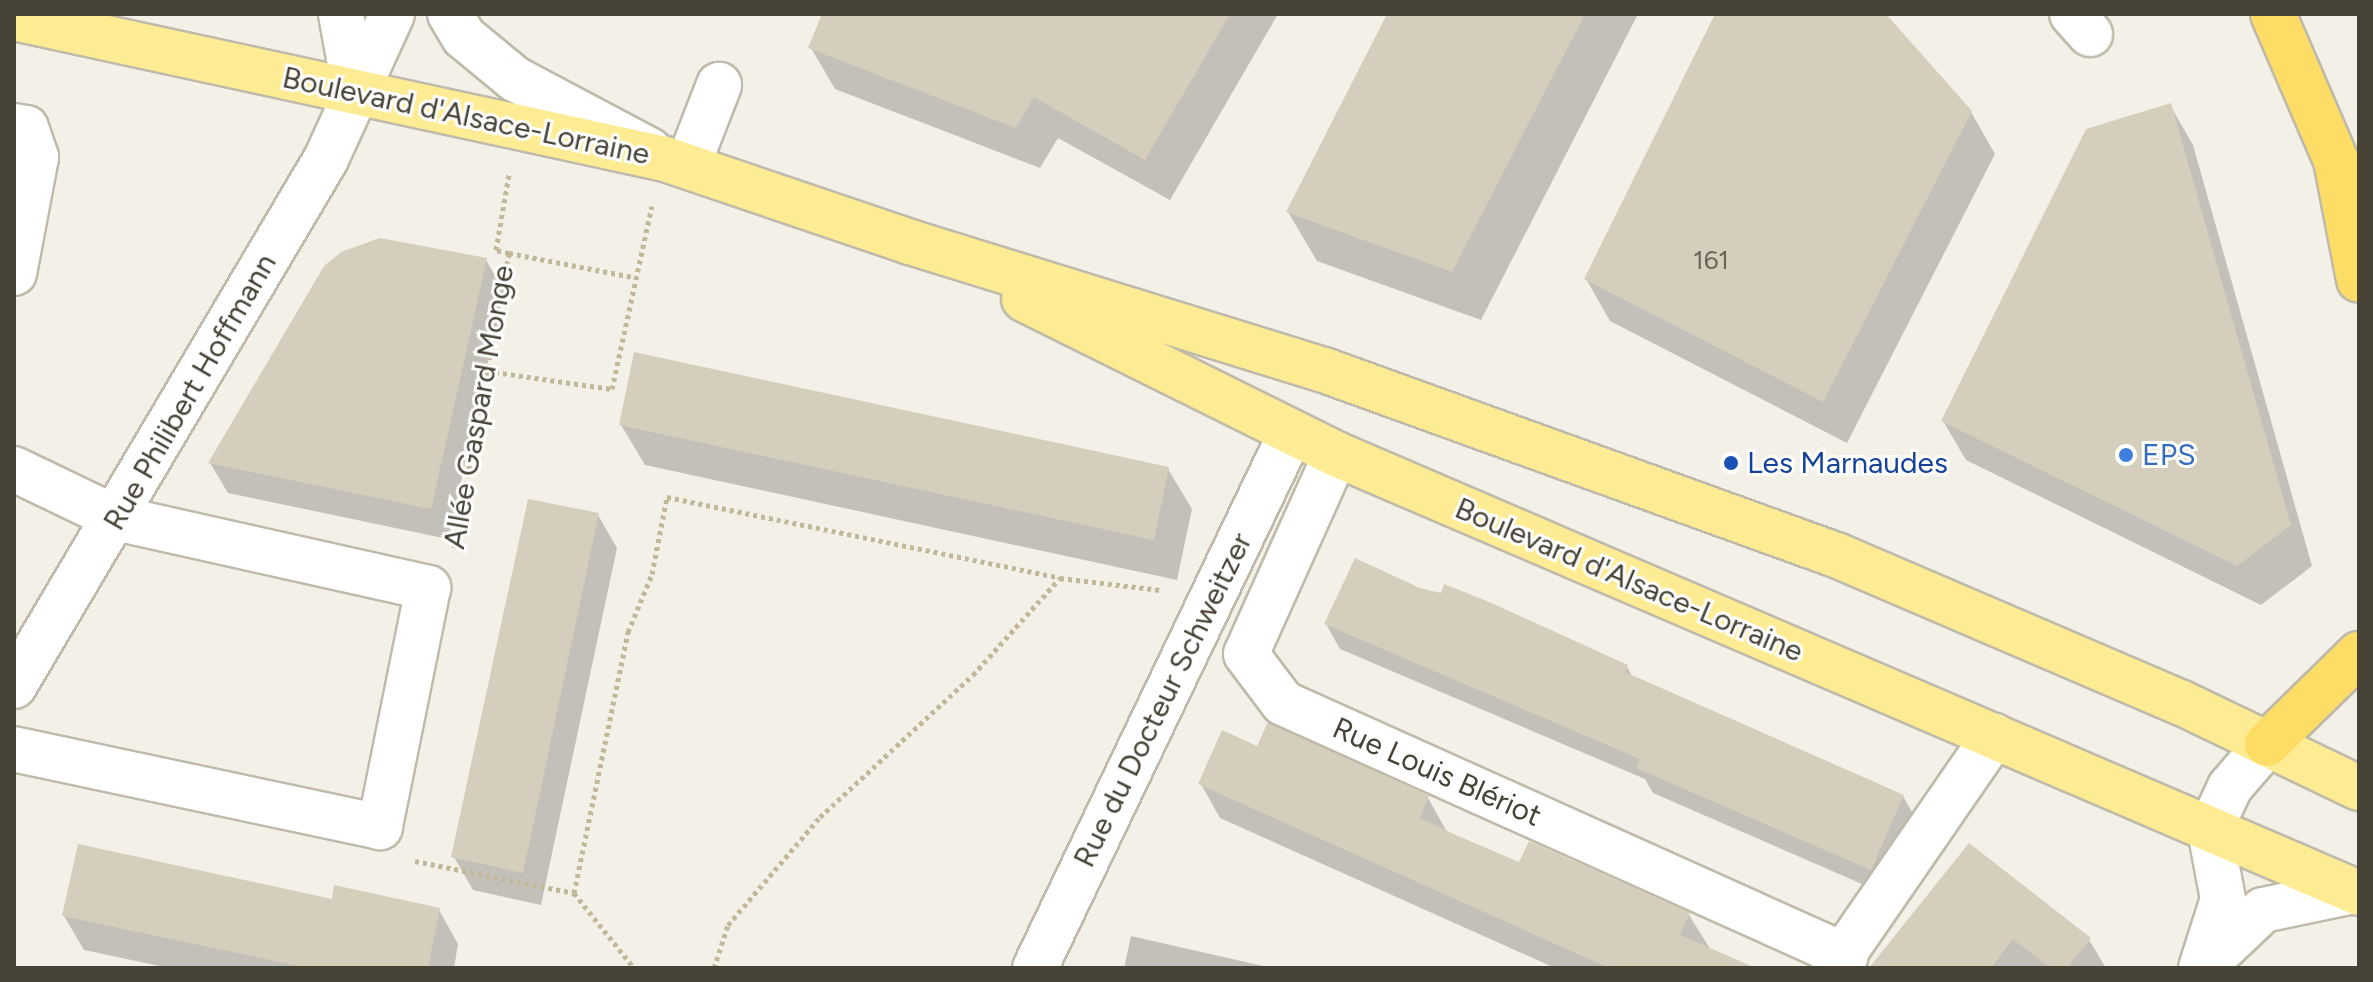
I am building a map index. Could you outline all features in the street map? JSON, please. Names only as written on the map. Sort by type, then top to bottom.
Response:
[{"type":"highway","points":[[2273,14],[2336,160],[2359,280]]},
{"type":"highway","points":[[2267,744],[2359,654]]},
{"type":"main road","name":"Boulevard d'Alsace-Lorraine","points":[[22,17],[676,162],[910,242],[1324,370],[1683,495],[1836,555],[2267,744],[2359,788]]},
{"type":"main road","name":"Boulevard d'Alsace-Lorraine","points":[[910,242],[1336,454],[2357,892]]},
{"type":"street","points":[[341,14],[355,91]]},
{"type":"street","name":"Rue Philibert Hoffmann","points":[[14,686],[326,159],[392,14]]},
{"type":"street","points":[[450,14],[464,37],[515,79],[676,162],[719,85]]},
{"type":"street","points":[[14,126],[26,128],[36,157],[14,273]]},
{"type":"street","name":"Rue du Docteur Schweitzer","points":[[1035,968],[1291,433]]},
{"type":"street","name":"Rue Louis Blériot","points":[[1336,454],[1246,654],[1283,703],[1840,962],[1994,736]]},
{"type":"street","points":[[14,469],[116,518],[428,588]]},
{"type":"street","name":"Allée Gaspard Monge","points":[[380,827],[428,588]]},
{"type":"street","points":[[2202,968],[2223,899],[2210,830],[2230,787],[2267,744]]},
{"type":"street","points":[[14,749],[380,827]]},
{"type":"street","points":[[2202,968],[2263,910],[2357,892]]},
{"type":"path","name":"Allée Gaspard Monge","points":[[428,588],[452,562],[509,253],[496,250],[518,127]]},
{"type":"path","points":[[487,371],[612,389],[634,277],[676,162]]},
{"type":"path","points":[[509,253],[634,277]]},
{"type":"path","points":[[574,893],[628,632],[652,574],[667,497],[1060,578],[1214,595]]},
{"type":"path","points":[[714,968],[728,925],[820,817],[973,675],[1060,578]]},
{"type":"path","points":[[380,827],[414,861],[574,893],[634,968]]},
{"type":"building","points":[[822,14],[1230,14],[1145,160],[1034,97],[1016,128],[808,48]]},
{"type":"building","points":[[1387,14],[1585,14],[1452,272],[1286,212]]},
{"type":"building","points":[[1715,14],[1886,14],[1972,111],[1823,402],[1584,279]]},
{"type":"building","points":[[2171,103],[2291,525],[2237,566],[1941,421],[2086,129]]},
{"type":"building","points":[[380,238],[487,258],[431,509],[208,463],[324,266],[341,252]]},
{"type":"building","points":[[634,352],[1169,467],[1154,540],[619,425]]},
{"type":"building","points":[[528,499],[599,513],[523,873],[451,857]]},
{"type":"building","points":[[1355,558],[1420,588],[1441,593],[1444,584],[1487,601],[1628,665],[1625,672],[1904,795],[1871,870],[1636,768],[1640,759],[1324,624]]},
{"type":"building","points":[[1268,722],[1429,796],[1420,818],[1456,835],[1519,862],[1529,841],[1690,913],[1680,935],[1756,968],[1609,968],[1198,784],[1222,730],[1257,746]]},
{"type":"building","points":[[1969,843],[2091,938],[2067,968],[2050,968],[2013,939],[1991,968],[1869,968]]},
{"type":"building","points":[[78,844],[332,899],[334,885],[440,908],[428,968],[308,968],[62,916]]},
{"type":"place","name":"EPS","points":[[2126,455]]},
{"type":"place","name":"Les Marnaudes","points":[[1731,463]]}]
